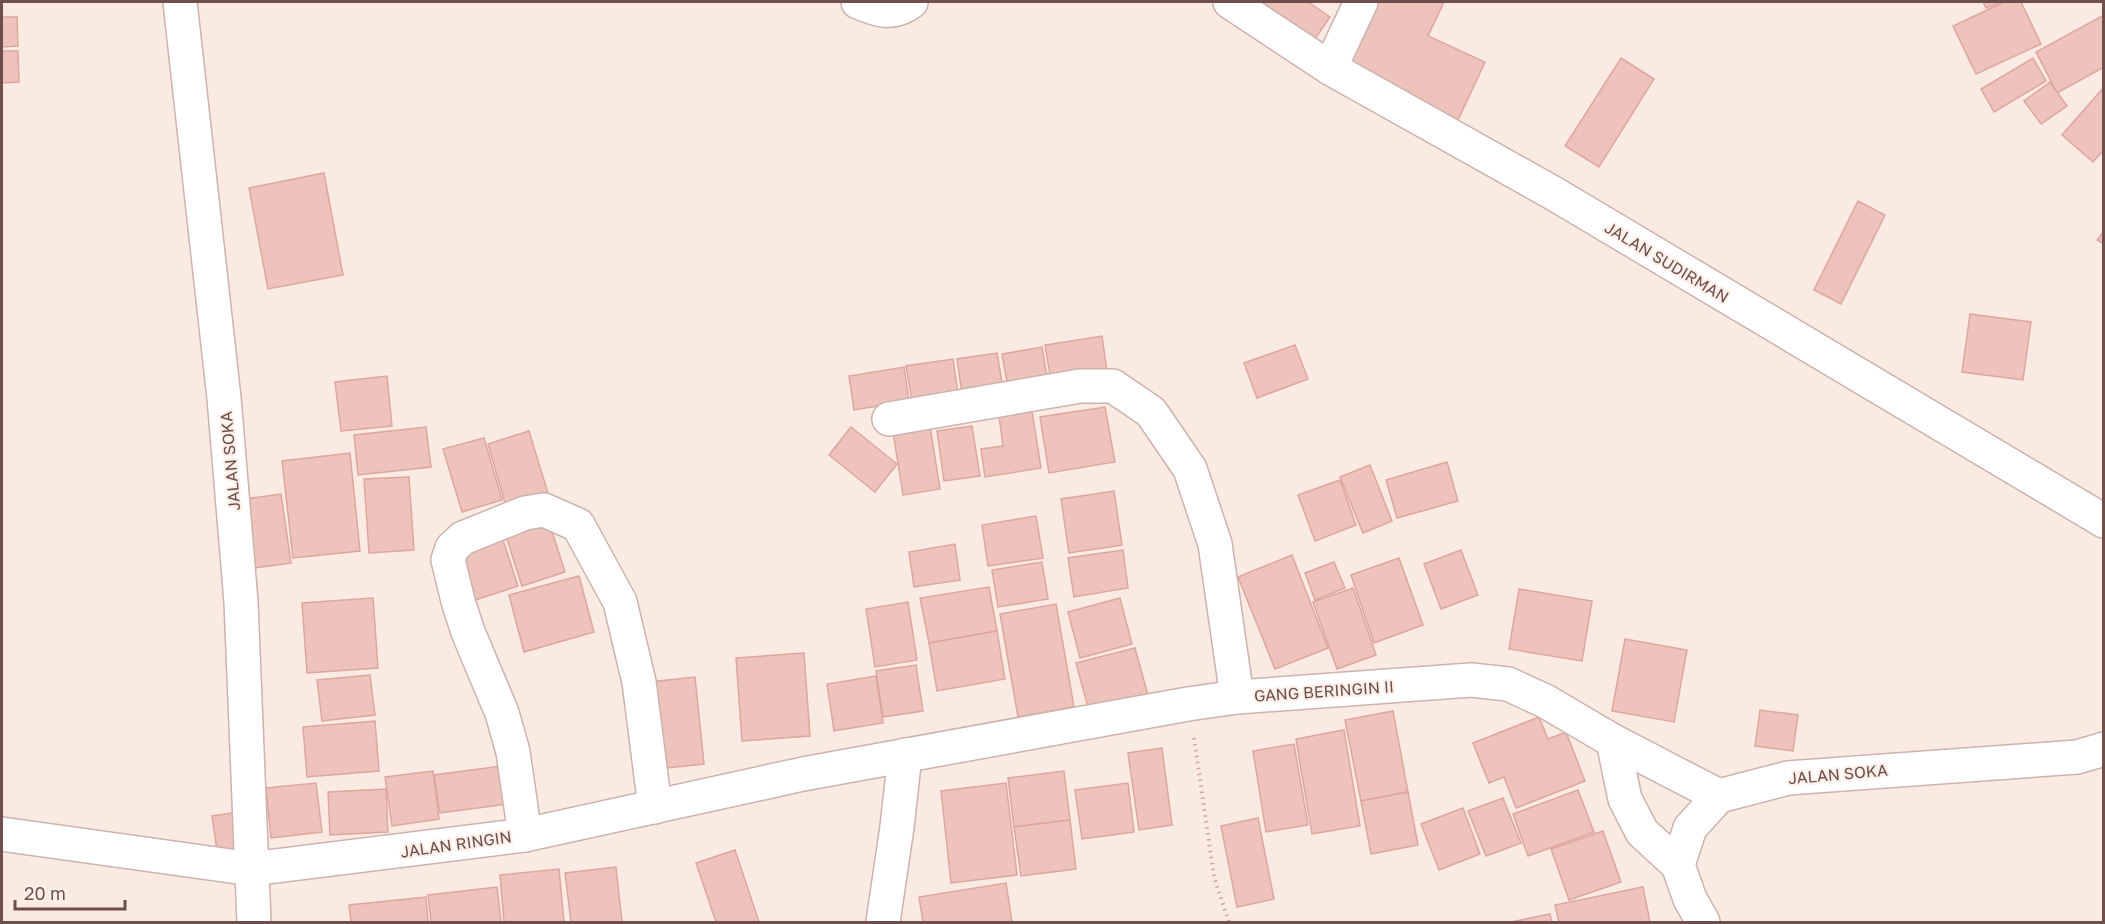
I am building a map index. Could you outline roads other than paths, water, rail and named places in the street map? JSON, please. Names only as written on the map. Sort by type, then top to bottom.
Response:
[{"type":"street","name":"JALAN SOKA","points":[[180,2],[224,398],[240,579],[254,922]]},
{"type":"street","points":[[858,2],[879,11],[903,7],[911,2]]},
{"type":"street","name":"JALAN SUDIRMAN","points":[[1230,2],[1330,68],[1553,193],[2103,521]]},
{"type":"street","points":[[1330,68],[1361,2]]},
{"type":"street","points":[[888,419],[1080,386],[1113,386],[1151,412],[1190,469],[1215,544],[1237,697]]},
{"type":"street","points":[[525,835],[513,752],[501,713],[468,632],[448,560],[452,549],[463,538],[525,513],[544,510],[578,525],[620,602],[639,682],[655,807]]},
{"type":"street","name":"GANG BERINGIN II","points":[[905,755],[1237,697],[1471,680],[1508,684],[1545,701],[1612,741],[1719,796]]},
{"type":"street","points":[[1612,741],[1625,798],[1642,832],[1678,865],[1690,899],[1703,922]]},
{"type":"street","name":"JALAN SOKA","points":[[1719,796],[1788,778],[2078,758],[2103,749]]},
{"type":"street","name":"JALAN RINGIN","points":[[2,834],[252,869],[525,835],[803,774],[905,755]]},
{"type":"street","points":[[883,922],[905,755]]},
{"type":"street","points":[[1678,865],[1690,828],[1719,796]]}]
